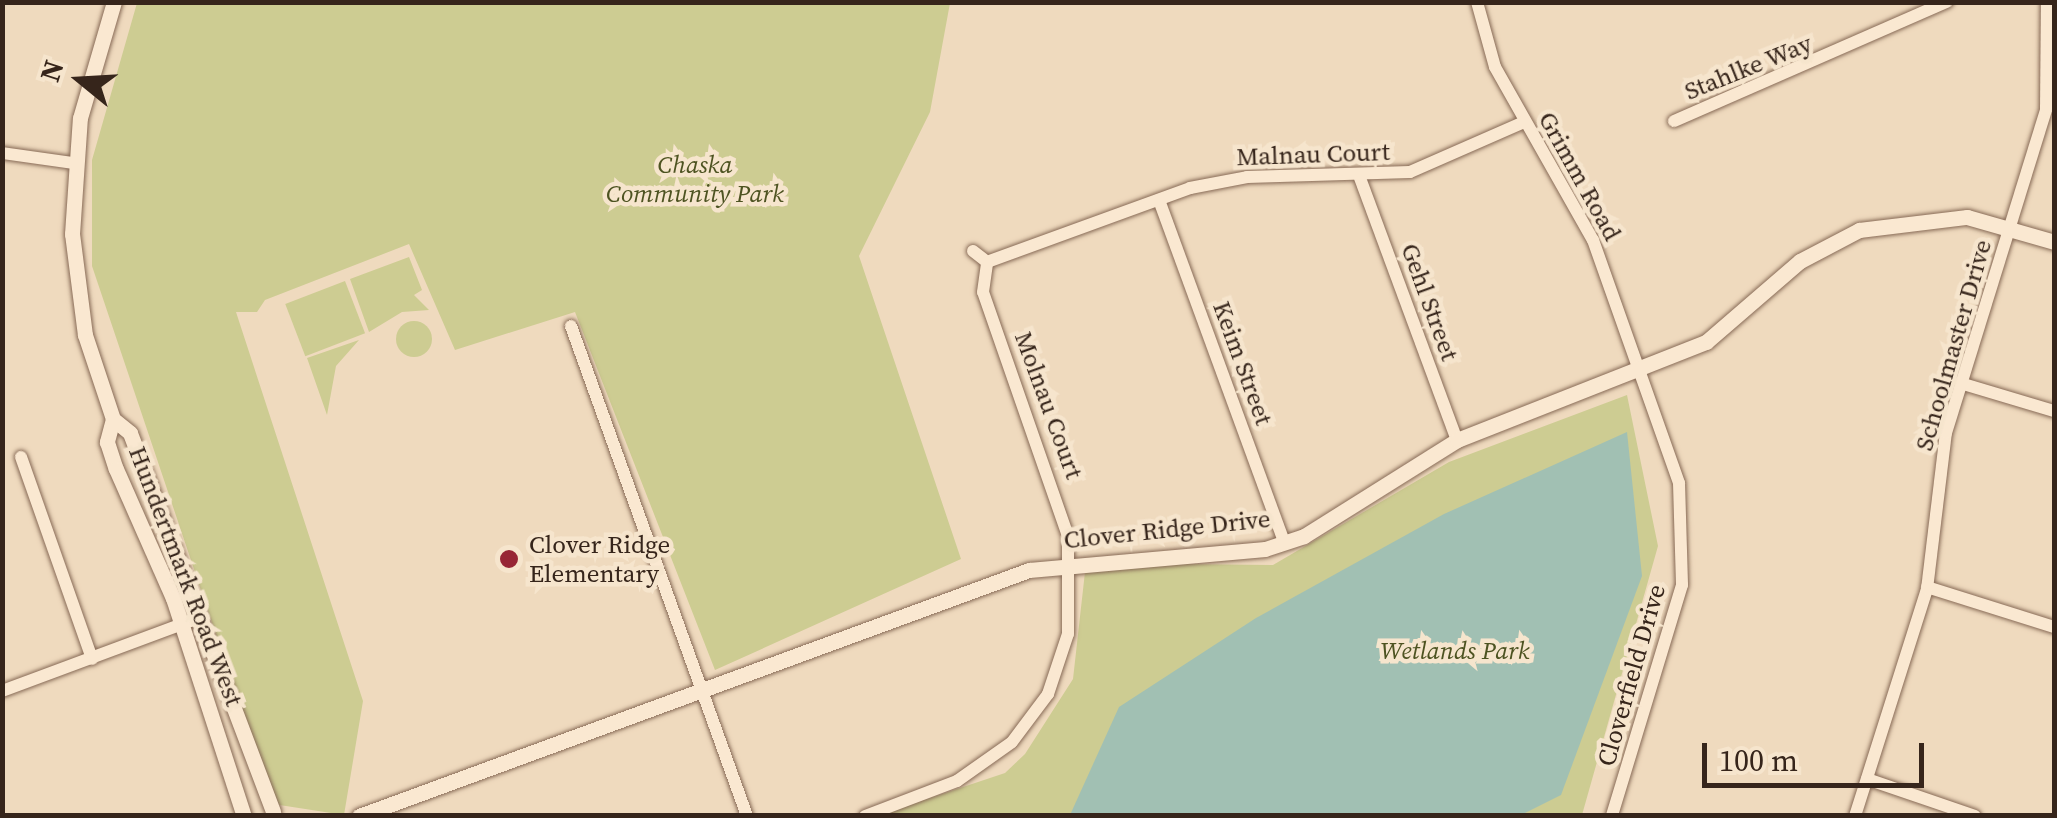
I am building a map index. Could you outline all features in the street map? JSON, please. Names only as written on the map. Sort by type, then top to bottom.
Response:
[{"type":"street","points":[[113,419],[76,286],[73,164],[114,2]]},
{"type":"street","name":"Grimm Road","points":[[1477,2],[1495,67],[1593,240],[1641,373]]},
{"type":"street","name":"Stahlke Way","points":[[1674,121],[1947,2]]},
{"type":"street","name":"Schoolmaster Drive","points":[[1855,816],[1927,587],[1960,383],[2051,85],[2047,2]]},
{"type":"street","name":"Malnau Court","points":[[987,262],[1160,200],[1247,177],[1360,178],[1445,163],[1524,122]]},
{"type":"street","points":[[2,153],[73,164]]},
{"type":"street","name":"Gehl Street","points":[[1360,178],[1457,440]]},
{"type":"street","name":"Keim Street","points":[[1160,200],[1284,542]]},
{"type":"street","name":"Clover Ridge Drive","points":[[359,816],[961,593],[1071,565],[1284,542],[1457,440],[1641,373],[1706,342],[1800,261],[1859,230],[1935,216],[2009,228],[2054,242]]},
{"type":"street","points":[[973,251],[987,262]]},
{"type":"street","name":"Molnau Court","points":[[865,816],[956,782],[1032,720],[1061,664],[1071,565],[1059,500],[983,292],[987,262]]},
{"type":"street","points":[[572,326],[747,816]]},
{"type":"street","name":"Cloverfield Drive","points":[[1612,816],[1671,633],[1685,550],[1679,483],[1641,373]]},
{"type":"street","points":[[1960,383],[2054,411]]},
{"type":"street","name":"Hundertmark Road West","points":[[244,816],[181,624],[107,442],[113,419],[130,433],[198,618],[278,814]]},
{"type":"street","points":[[21,457],[92,659]]},
{"type":"street","points":[[1927,587],[2054,627]]},
{"type":"street","points":[[2,691],[198,618]]},
{"type":"street","points":[[1866,780],[1975,816]]},
{"type":"street","points":[[255,816],[278,814]]},
{"type":"green space","name":"Chaska Community Park","points":[[137,3],[950,3],[930,112],[859,256],[961,559],[715,670],[575,312],[455,350],[409,244],[265,300],[257,312],[236,312],[363,701],[344,815],[273,804],[92,266],[92,160]]},
{"type":"green space","points":[[409,257],[422,290],[414,295],[429,310],[402,312],[369,332],[350,279]]},
{"type":"green space","points":[[345,281],[365,333],[305,356],[285,304]]},
{"type":"green space","points":[[414,321],[427,326],[432,339],[427,352],[414,357],[401,352],[396,339],[401,326]]},
{"type":"green space","points":[[359,340],[336,366],[327,415],[307,358]]},
{"type":"green space","name":"Wetlands Park","points":[[1627,395],[1658,546],[1582,815],[876,816],[1005,773],[1025,754],[1073,679],[1086,563],[1273,565],[1449,462]]},
{"type":"shaded area","name":"Wetlands Park","points":[[1627,432],[1642,576],[1561,795],[1519,816],[1070,815],[1119,707],[1256,618],[1444,514]]},
{"type":"place","name":"Clover Ridge Elementary","points":[[509,559]]}]
